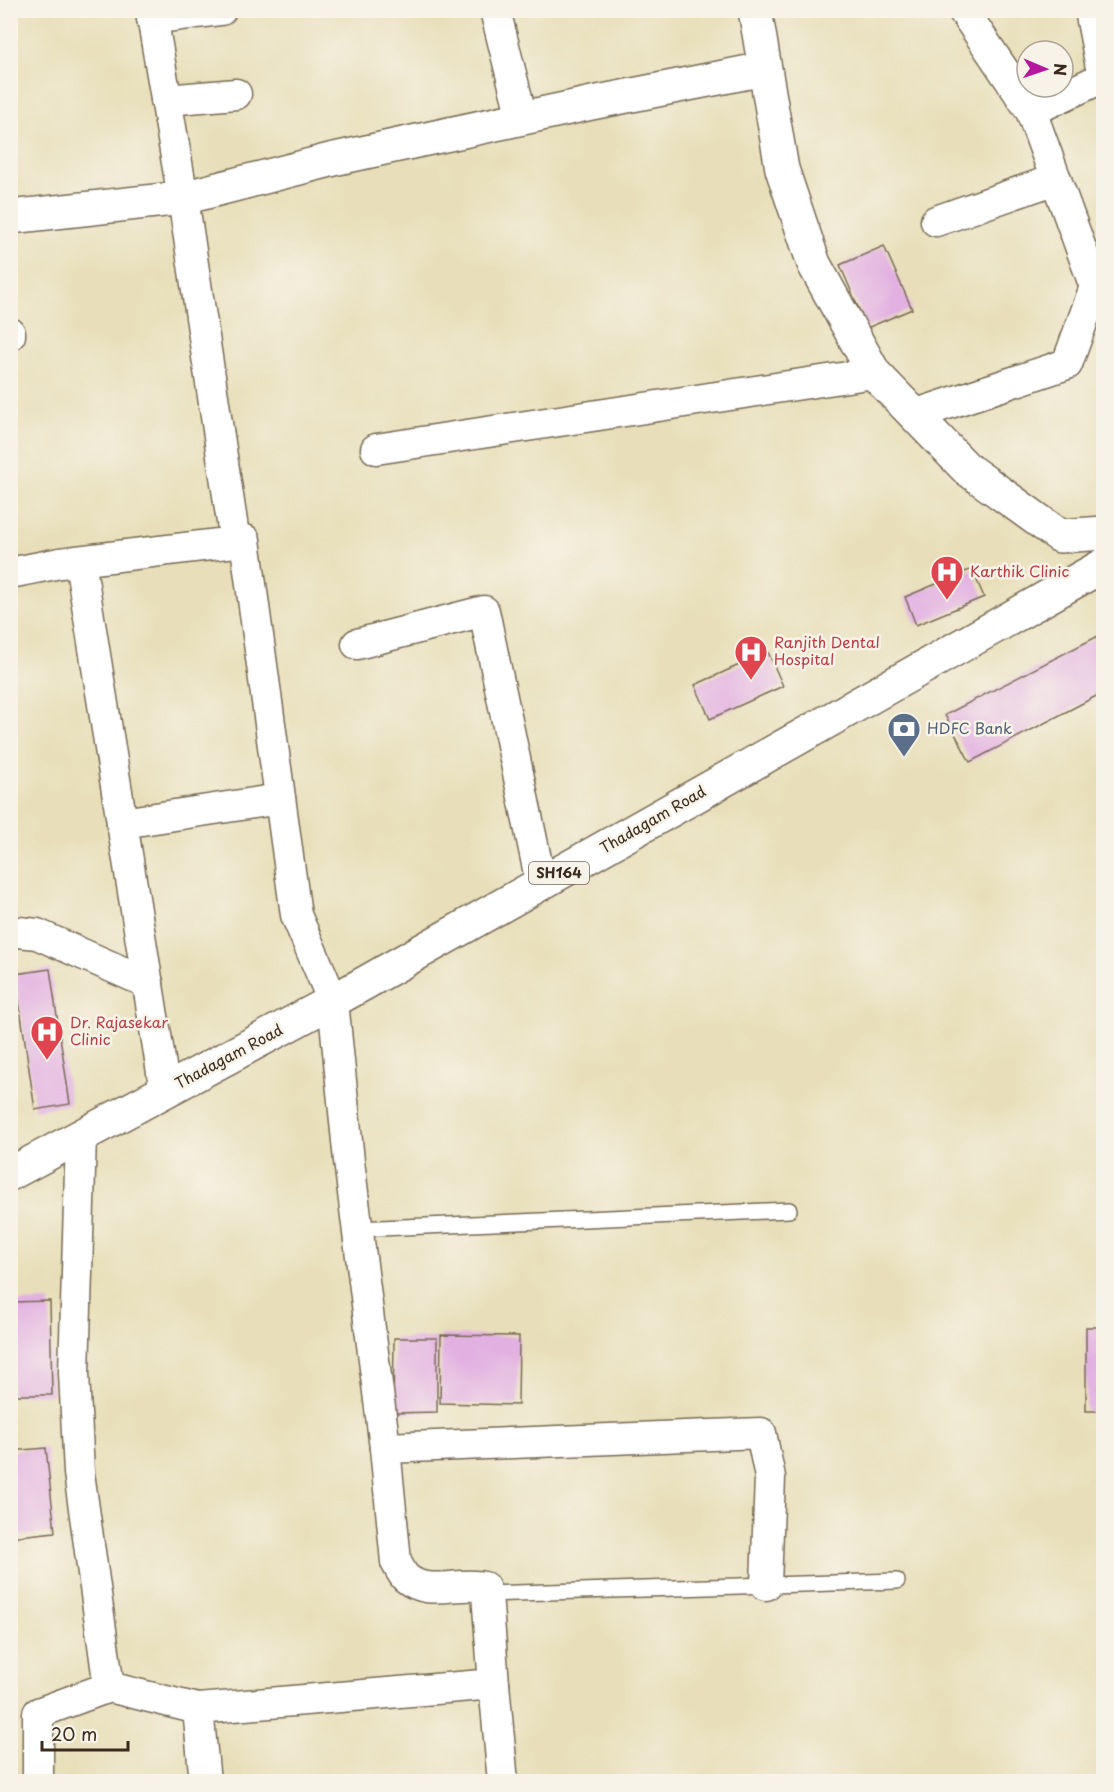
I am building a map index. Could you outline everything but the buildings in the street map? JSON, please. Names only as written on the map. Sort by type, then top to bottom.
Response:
[{"type":"main road","points":[[755,10],[782,169],[814,264],[874,373],[967,469],[1060,536],[1104,533]]},
{"type":"main road","points":[[10,217],[183,198],[334,159],[764,69]]},
{"type":"main road","name":"Thadagam Road","points":[[10,1174],[333,1001],[1104,565]]},
{"type":"street","points":[[221,10],[152,15],[183,198],[236,542]]},
{"type":"street","points":[[495,10],[522,118]]},
{"type":"street","points":[[914,415],[1067,364],[1099,290],[1031,111],[963,10]]},
{"type":"street","points":[[1031,111],[1103,78],[1090,10]]},
{"type":"street","points":[[166,100],[236,94]]},
{"type":"street","points":[[936,221],[1056,178]]},
{"type":"street","points":[[376,449],[874,373]]},
{"type":"street","points":[[10,573],[60,563],[245,540],[296,915],[333,1001],[357,1229],[386,1448],[396,1562],[406,1577],[428,1588],[476,1585],[483,1587],[487,1594],[503,1782]]},
{"type":"street","points":[[80,561],[165,1091]]},
{"type":"street","points":[[357,644],[484,611],[542,883]]},
{"type":"street","points":[[122,823],[280,799]]},
{"type":"street","points":[[10,931],[37,934],[148,983]]},
{"type":"street","points":[[81,1136],[74,1373],[79,1473],[109,1687]]},
{"type":"street","points":[[386,1448],[760,1433],[770,1477],[766,1585]]},
{"type":"street","points":[[38,1782],[38,1713],[109,1687],[198,1709],[494,1684]]},
{"type":"street","points":[[198,1709],[205,1782]]},
{"type":"lane","points":[[357,1229],[789,1210]]},
{"type":"lane","points":[[487,1594],[897,1581]]},
{"type":"place","name":"Karthik Clinic","points":[[947,601]]},
{"type":"place","name":"Ranjith Dental Hospital","points":[[751,681]]},
{"type":"place","name":"HDFC Bank","points":[[904,758]]},
{"type":"place","name":"Dr. Rajasekar Clinic","points":[[47,1061]]}]
